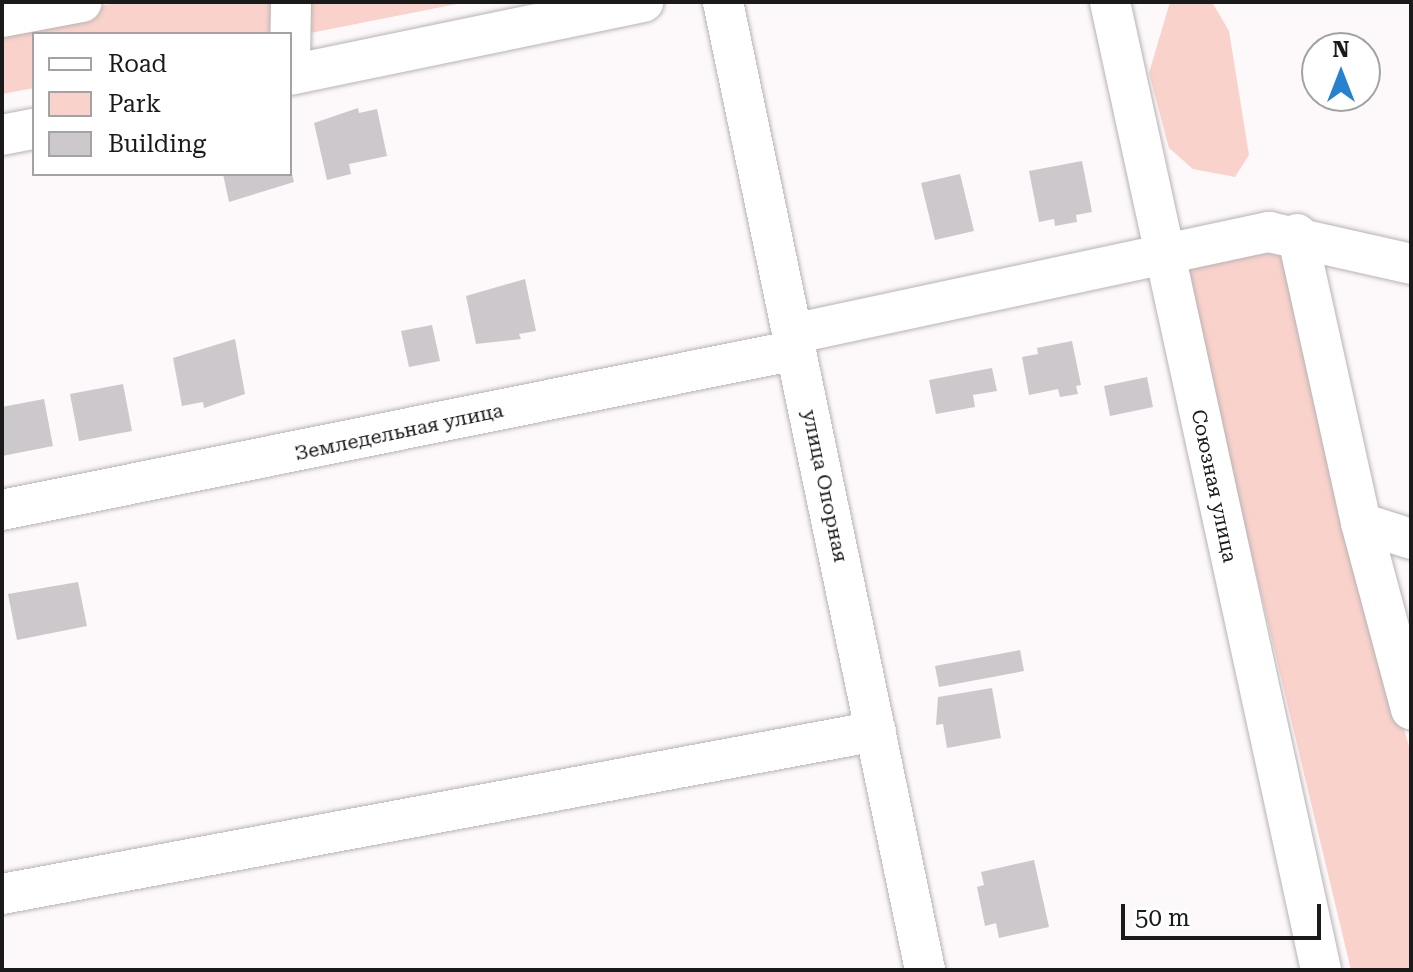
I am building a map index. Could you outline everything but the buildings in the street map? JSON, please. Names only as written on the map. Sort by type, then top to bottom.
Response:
[{"type":"street","points":[[2,17],[82,2]]},
{"type":"street","points":[[290,32],[291,2]]},
{"type":"street","points":[[292,75],[644,2]]},
{"type":"street","name":"улица Опорная","points":[[723,2],[925,970]]},
{"type":"street","name":"Союзная улица","points":[[1110,2],[1162,254],[1321,970]]},
{"type":"street","points":[[2,135],[32,129]]},
{"type":"street","name":"Земледельная улица","points":[[2,510],[794,342],[1162,254],[1269,232],[1297,234],[1410,261]]},
{"type":"street","points":[[1297,234],[1361,523],[1411,709]]},
{"type":"street","points":[[1361,523],[1411,539]]},
{"type":"street","points":[[2,894],[876,731]]},
{"type":"green space","points":[[122,2],[467,2],[292,37],[292,32],[32,32],[32,88],[2,94],[2,24]]},
{"type":"green space","points":[[1170,2],[1212,2],[1229,31],[1249,155],[1235,177],[1193,169],[1169,148],[1149,73]]},
{"type":"green space","points":[[1256,252],[1284,256],[1353,555],[1411,753],[1411,970],[1351,970],[1183,268]]}]
